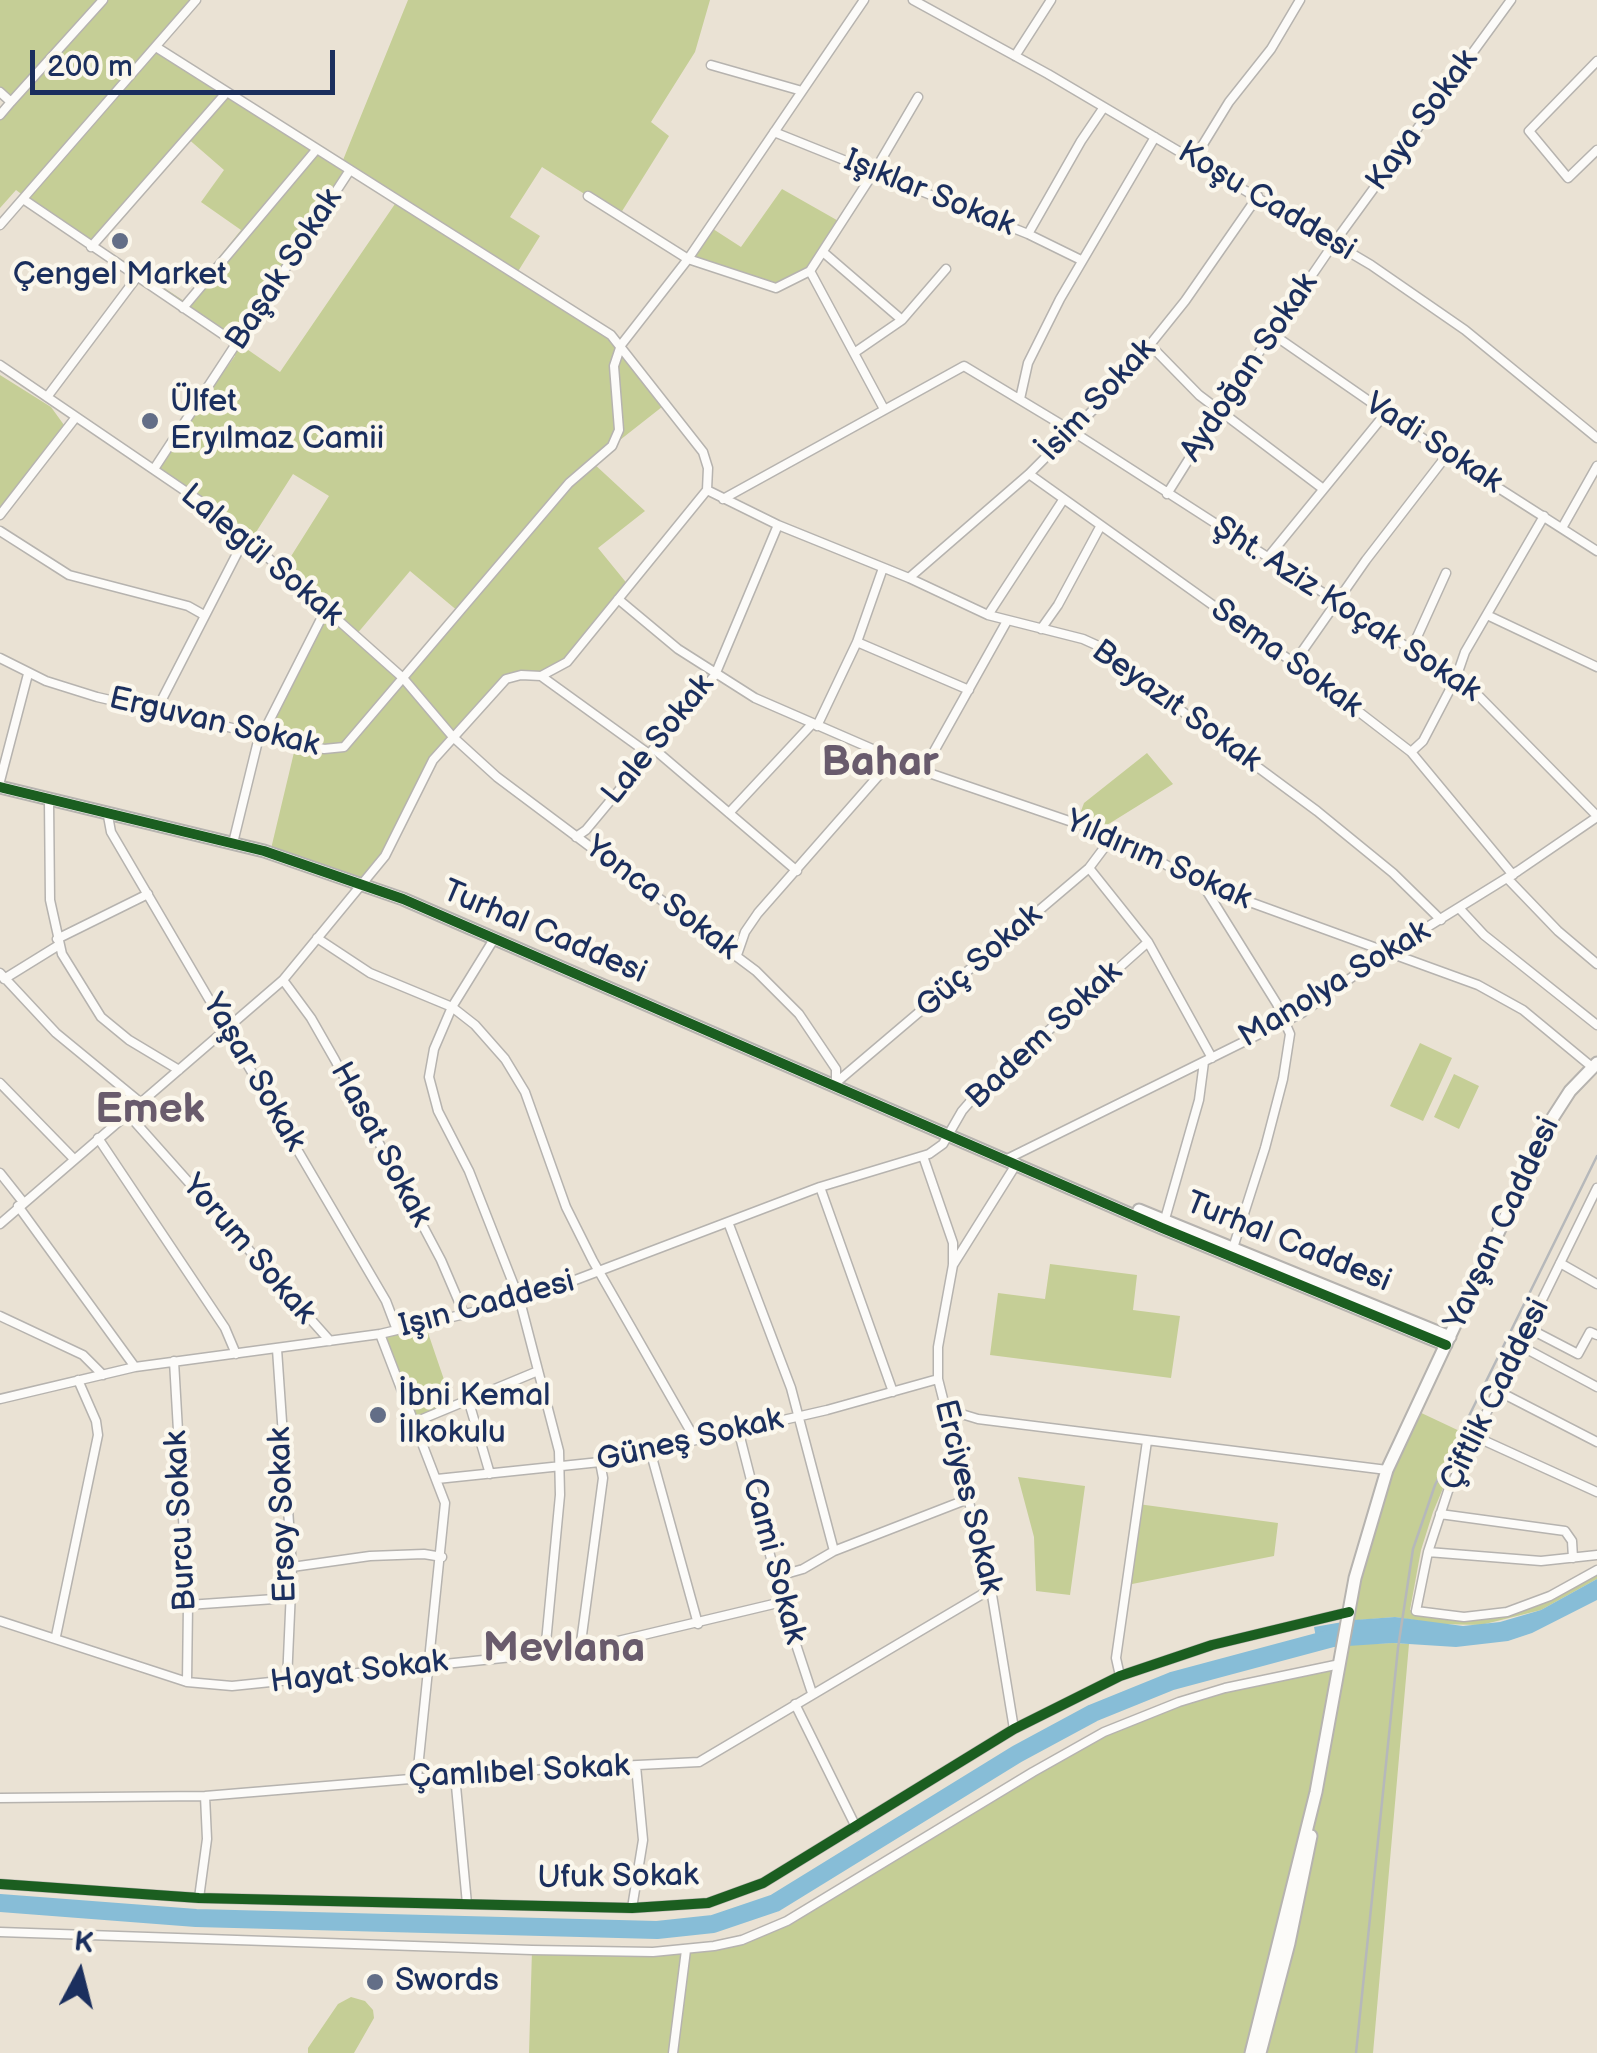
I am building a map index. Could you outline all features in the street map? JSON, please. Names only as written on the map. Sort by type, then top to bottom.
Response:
[{"type":"street","points":[[0,115],[103,0]]},
{"type":"street","points":[[0,226],[196,0]]},
{"type":"street","points":[[403,678],[569,483],[616,440],[620,421],[614,366],[621,345],[688,259],[864,0]]},
{"type":"street","name":"Koşu Caddesi","points":[[913,0],[1334,242],[1464,330],[1597,438]]},
{"type":"street","points":[[934,10],[939,0]]},
{"type":"street","points":[[1015,56],[1051,0]]},
{"type":"street","points":[[1194,159],[1228,102],[1272,49],[1300,0]]},
{"type":"street","name":"Kaya Sokak","points":[[1334,242],[1512,0]]},
{"type":"street","points":[[0,1224],[283,980],[390,848],[423,776],[453,736],[506,679],[541,676],[567,662],[707,490],[708,468],[703,452],[621,345],[581,314],[156,46]]},
{"type":"street","points":[[1597,61],[1529,131],[1568,178],[1597,150]]},
{"type":"street","points":[[711,65],[802,91]]},
{"type":"street","points":[[0,92],[12,102]]},
{"type":"street","points":[[91,247],[226,93]]},
{"type":"street","points":[[588,196],[688,259],[771,288],[810,271],[918,96]]},
{"type":"street","points":[[1028,234],[1104,107]]},
{"type":"street","name":"Işıklar Sokak","points":[[774,132],[1028,234],[1082,260]]},
{"type":"street","points":[[1020,400],[1028,363],[1082,260],[1156,137]]},
{"type":"street","points":[[182,308],[316,150]]},
{"type":"street","name":"Başak Sokak","points":[[154,470],[350,170]]},
{"type":"street","name":"İsim Sokak","points":[[909,578],[1029,474],[1152,346],[1258,196]]},
{"type":"street","points":[[24,198],[236,344]]},
{"type":"street","name":"Aydoğan Sokak","points":[[1166,494],[1334,242]]},
{"type":"street","points":[[823,252],[902,320]]},
{"type":"street","points":[[854,353],[902,320],[946,269]]},
{"type":"street","points":[[723,499],[884,410],[810,271]]},
{"type":"street","points":[[47,397],[136,278]]},
{"type":"street","name":"Vadi Sokak","points":[[1271,333],[1447,456],[1597,551]]},
{"type":"street","points":[[1152,346],[1184,382],[1218,411],[1322,488]]},
{"type":"street","name":"Lalegül Sokak","points":[[0,366],[246,536],[403,678],[453,736]]},
{"type":"street","name":"Şht. Aziz Koçak Sokak","points":[[884,410],[964,366],[1456,678],[1485,700],[1597,817]]},
{"type":"street","points":[[1269,556],[1385,414]]},
{"type":"street","points":[[0,515],[76,417]]},
{"type":"street","points":[[1294,663],[1447,456]]},
{"type":"street","points":[[1562,528],[1597,466]]},
{"type":"street","name":"Sema Sokak","points":[[1029,474],[1294,663],[1411,752],[1558,931],[1597,964]]},
{"type":"street","name":"Beyazıt Sokak","points":[[707,490],[988,615],[1083,639],[1105,650],[1318,811],[1393,872],[1440,920]]},
{"type":"street","points":[[988,615],[1063,500]]},
{"type":"street","points":[[1411,752],[1422,741],[1456,678],[1465,652],[1544,516]]},
{"type":"street","name":"Lale Sokak","points":[[576,836],[714,675],[778,524]]},
{"type":"street","points":[[1041,630],[1100,527]]},
{"type":"street","points":[[0,531],[69,575],[188,606],[204,615]]},
{"type":"street","points":[[156,711],[246,536]]},
{"type":"street","points":[[730,813],[814,725],[856,642],[883,568]]},
{"type":"street","points":[[1412,648],[1446,573]]},
{"type":"street","name":"Yıldırım Sokak","points":[[618,599],[714,675],[754,698],[923,772],[1113,836],[1203,885],[1478,984],[1507,1000],[1595,1065]]},
{"type":"street","points":[[233,844],[262,735],[326,608]]},
{"type":"street","points":[[1486,615],[1597,667]]},
{"type":"street","points":[[923,772],[1007,621]]},
{"type":"street","points":[[856,642],[969,690]]},
{"type":"street","name":"Erguvan Sokak","points":[[0,658],[28,674],[80,692],[324,749],[344,746],[403,678]]},
{"type":"street","points":[[0,784],[28,674]]},
{"type":"street","points":[[541,676],[652,751],[797,870]]},
{"type":"street","name":"Yonca Sokak","points":[[453,736],[497,777],[736,955],[800,1014],[836,1069],[837,1083]]},
{"type":"street","points":[[736,955],[750,923],[894,758]]},
{"type":"street","name":"Turhal Caddesi","points":[[0,784],[49,801],[233,844],[360,882],[837,1083],[1162,1228],[1448,1341]]},
{"type":"street","points":[[49,801],[50,900],[58,942],[82,990],[101,1017],[129,1040],[179,1070]]},
{"type":"street","name":"Yaşar Sokak","points":[[108,816],[112,832],[386,1301],[397,1330]]},
{"type":"street","name":"Manolya Sokak","points":[[1012,1161],[1286,1021],[1597,817]]},
{"type":"street","name":"Güç Sokak","points":[[837,1083],[1089,868],[1113,836]]},
{"type":"street","points":[[1089,868],[1148,942],[1208,1060],[1165,1220]]},
{"type":"street","points":[[1203,885],[1286,1021],[1289,1044],[1280,1091],[1233,1248]]},
{"type":"street","points":[[140,1102],[56,1033],[2,976],[148,894]]},
{"type":"street","points":[[1459,908],[1484,935],[1597,1026]]},
{"type":"street","points":[[317,938],[370,973],[452,1007],[491,1042],[524,1092],[566,1206],[695,1438]]},
{"type":"street","points":[[494,938],[452,1007],[430,1061],[432,1095],[498,1238],[520,1301],[554,1430],[560,1468],[545,1653]]},
{"type":"street","name":"Badem Sokak","points":[[949,1134],[975,1096],[1148,942]]},
{"type":"street","name":"Hasat Sokak","points":[[283,980],[335,1060],[415,1210],[465,1316]]},
{"type":"street","name":"Yavşan Caddesi","points":[[1316,1792],[1362,1546],[1387,1470],[1550,1122],[1570,1090],[1595,1065]]},
{"type":"street","points":[[0,1084],[74,1159]]},
{"type":"street","name":"Yorum Sokak","points":[[127,1112],[330,1342]]},
{"type":"street","name":"Işın Caddesi","points":[[0,1399],[135,1368],[380,1334],[520,1301],[820,1187],[923,1156],[939,1148],[949,1134]]},
{"type":"street","points":[[98,1138],[225,1328],[236,1354]]},
{"type":"street","name":"Erciyes Sokak","points":[[923,1156],[953,1243],[953,1265],[938,1347],[938,1379],[992,1589],[1014,1730]]},
{"type":"street","name":"Erciyes Sokak","points":[[953,1265],[1012,1161]]},
{"type":"street","points":[[0,1173],[135,1368]]},
{"type":"street","name":"Turhal Caddesi","points":[[1051,1178],[1165,1220],[1448,1341]]},
{"type":"street","points":[[820,1187],[893,1392]]},
{"type":"street","name":"Çiftlik Caddesi","points":[[1597,1188],[1496,1390],[1440,1514],[1416,1611],[1464,1617],[1507,1612],[1550,1596],[1597,1570]]},
{"type":"street","points":[[728,1222],[800,1416],[834,1550]]},
{"type":"street","points":[[1560,1263],[1597,1284]]},
{"type":"street","points":[[0,1316],[83,1355],[103,1374]]},
{"type":"street","points":[[1528,1328],[1578,1354],[1591,1332],[1597,1335]]},
{"type":"street","points":[[380,1334],[445,1503],[417,1778]]},
{"type":"street","points":[[1519,1345],[1597,1387]]},
{"type":"street","name":"Ersoy Sokak","points":[[277,1349],[292,1568],[287,1681]]},
{"type":"street","name":"Burcu Sokak","points":[[174,1362],[188,1605],[187,1682]]},
{"type":"street","points":[[415,1422],[538,1371]]},
{"type":"street","name":"Güneş Sokak","points":[[437,1479],[600,1462],[800,1416],[938,1379]]},
{"type":"street","points":[[56,1636],[97,1442],[96,1421],[78,1380]]},
{"type":"street","points":[[1496,1390],[1597,1442]]},
{"type":"street","points":[[468,1399],[490,1474]]},
{"type":"street","points":[[945,1410],[978,1419],[1387,1470]]},
{"type":"street","name":"Cami Sokak","points":[[738,1428],[782,1602],[812,1693]]},
{"type":"street","points":[[1474,1436],[1597,1492]]},
{"type":"street","points":[[1120,1676],[1116,1658],[1147,1441]]},
{"type":"street","points":[[650,1450],[698,1624]]},
{"type":"street","points":[[580,1650],[603,1478],[600,1462]]},
{"type":"street","points":[[776,1577],[803,1569],[834,1550],[968,1500]]},
{"type":"street","points":[[1440,1514],[1566,1531],[1572,1541],[1573,1558]]},
{"type":"street","points":[[1428,1552],[1523,1560],[1597,1555]]},
{"type":"street","points":[[292,1568],[370,1556],[442,1557]]},
{"type":"street","name":"Çamlıbel Sokak","points":[[0,1798],[205,1796],[455,1775],[700,1762],[992,1589]]},
{"type":"street","points":[[188,1605],[289,1598]]},
{"type":"street","name":"Hayat Sokak","points":[[0,1620],[187,1682],[232,1686],[580,1650],[782,1602]]},
{"type":"street","name":"Ufuk Sokak","points":[[0,1884],[200,1898],[684,1907],[729,1897],[763,1883],[1014,1730],[1120,1676],[1212,1645],[1348,1616]]},
{"type":"street","points":[[0,1932],[458,1948],[686,1950],[742,1940],[787,1920],[1065,1753],[1119,1726],[1225,1688],[1341,1658]]},
{"type":"street","points":[[796,1704],[856,1827]]},
{"type":"street","points":[[632,1908],[643,1840],[636,1766]]},
{"type":"street","points":[[455,1775],[467,1904]]},
{"type":"street","points":[[1251,2053],[1316,1792]]},
{"type":"street","points":[[1260,2053],[1304,1870],[1316,1792]]},
{"type":"street","points":[[200,1898],[207,1839],[205,1796]]},
{"type":"street","points":[[672,2053],[686,1950]]},
{"type":"green space","points":[[0,0],[196,0],[156,46],[341,165],[408,0],[710,0],[695,52],[651,122],[669,136],[619,216],[542,167],[510,217],[540,236],[517,273],[611,335],[667,403],[592,462],[645,511],[598,548],[629,586],[567,662],[551,673],[513,676],[433,760],[391,847],[360,882],[270,853],[296,744],[262,735],[326,609],[283,569],[329,496],[293,474],[251,540],[154,469],[235,356],[236,344],[91,247],[16,190],[0,208],[0,115],[11,102],[0,92]],"holes":[[[186,137],[224,170],[201,202],[241,230],[184,301],[95,242]],[[351,171],[397,201],[280,372],[241,345]],[[410,571],[459,612],[402,677],[356,635]]]},
{"type":"green space","points":[[782,189],[842,223],[810,271],[776,288],[688,259],[710,227],[741,247]]},
{"type":"green space","points":[[0,375],[51,407],[64,425],[49,454],[0,515]]},
{"type":"green space","points":[[1147,753],[1173,784],[1099,830],[1077,822],[1084,803]]},
{"type":"green space","points":[[1420,1043],[1452,1058],[1423,1121],[1390,1106]]},
{"type":"green space","points":[[1454,1074],[1479,1086],[1459,1129],[1434,1117]]},
{"type":"green space","points":[[1050,1264],[1137,1275],[1133,1310],[1180,1316],[1171,1378],[990,1355],[998,1293],[1045,1299]]},
{"type":"green space","points":[[425,1324],[453,1406],[415,1422],[380,1334]]},
{"type":"green space","points":[[1415,1410],[1466,1434],[1433,1512],[1421,1550],[1410,1610],[1441,1615],[1507,1612],[1597,1570],[1597,1579],[1541,1610],[1481,1625],[1395,1617],[1347,1621],[1362,1546]]},
{"type":"green space","points":[[1018,1477],[1085,1486],[1070,1595],[1036,1591],[1034,1537]]},
{"type":"green space","points":[[1138,1504],[1278,1523],[1274,1556],[1127,1585]]},
{"type":"green space","points":[[1409,1644],[1373,2053],[529,2053],[532,1950],[686,1950],[767,1930],[1065,1753],[1179,1702],[1340,1664],[1343,1645]]},
{"type":"green space","points":[[351,1997],[365,2001],[374,2018],[354,2053],[308,2053],[338,2004]]},
{"type":"water","points":[[1597,1579],[1597,1600],[1508,1641],[1456,1647],[1393,1643],[1318,1648],[1314,1627],[1395,1617],[1463,1626],[1500,1622],[1541,1610]]},
{"type":"waterway","points":[[0,1903],[196,1918],[657,1930],[713,1924],[775,1903],[1017,1754],[1093,1713],[1172,1681],[1340,1636]]},
{"type":"railway","points":[[1356,2053],[1398,1648],[1413,1549],[1435,1485],[1597,1156]]},
{"type":"cycle path","points":[[0,787],[264,851],[403,899],[1162,1228],[1446,1345]]},
{"type":"cycle path","points":[[0,1884],[199,1898],[632,1908],[708,1903],[763,1883],[1014,1729],[1120,1676],[1212,1645],[1349,1612]]},
{"type":"place","name":"Çengel Market","points":[[120,241]]},
{"type":"place","name":"Ülfet Eryılmaz Camii","points":[[150,421]]},
{"type":"place","name":"İbni Kemal İlkokulu","points":[[378,1415]]},
{"type":"place","name":"Swords","points":[[375,1982]]},
{"type":"district","name":"Bahar","points":[[880,764]]},
{"type":"district","name":"Emek","points":[[150,1111]]},
{"type":"district","name":"Mevlana","points":[[564,1650]]}]
